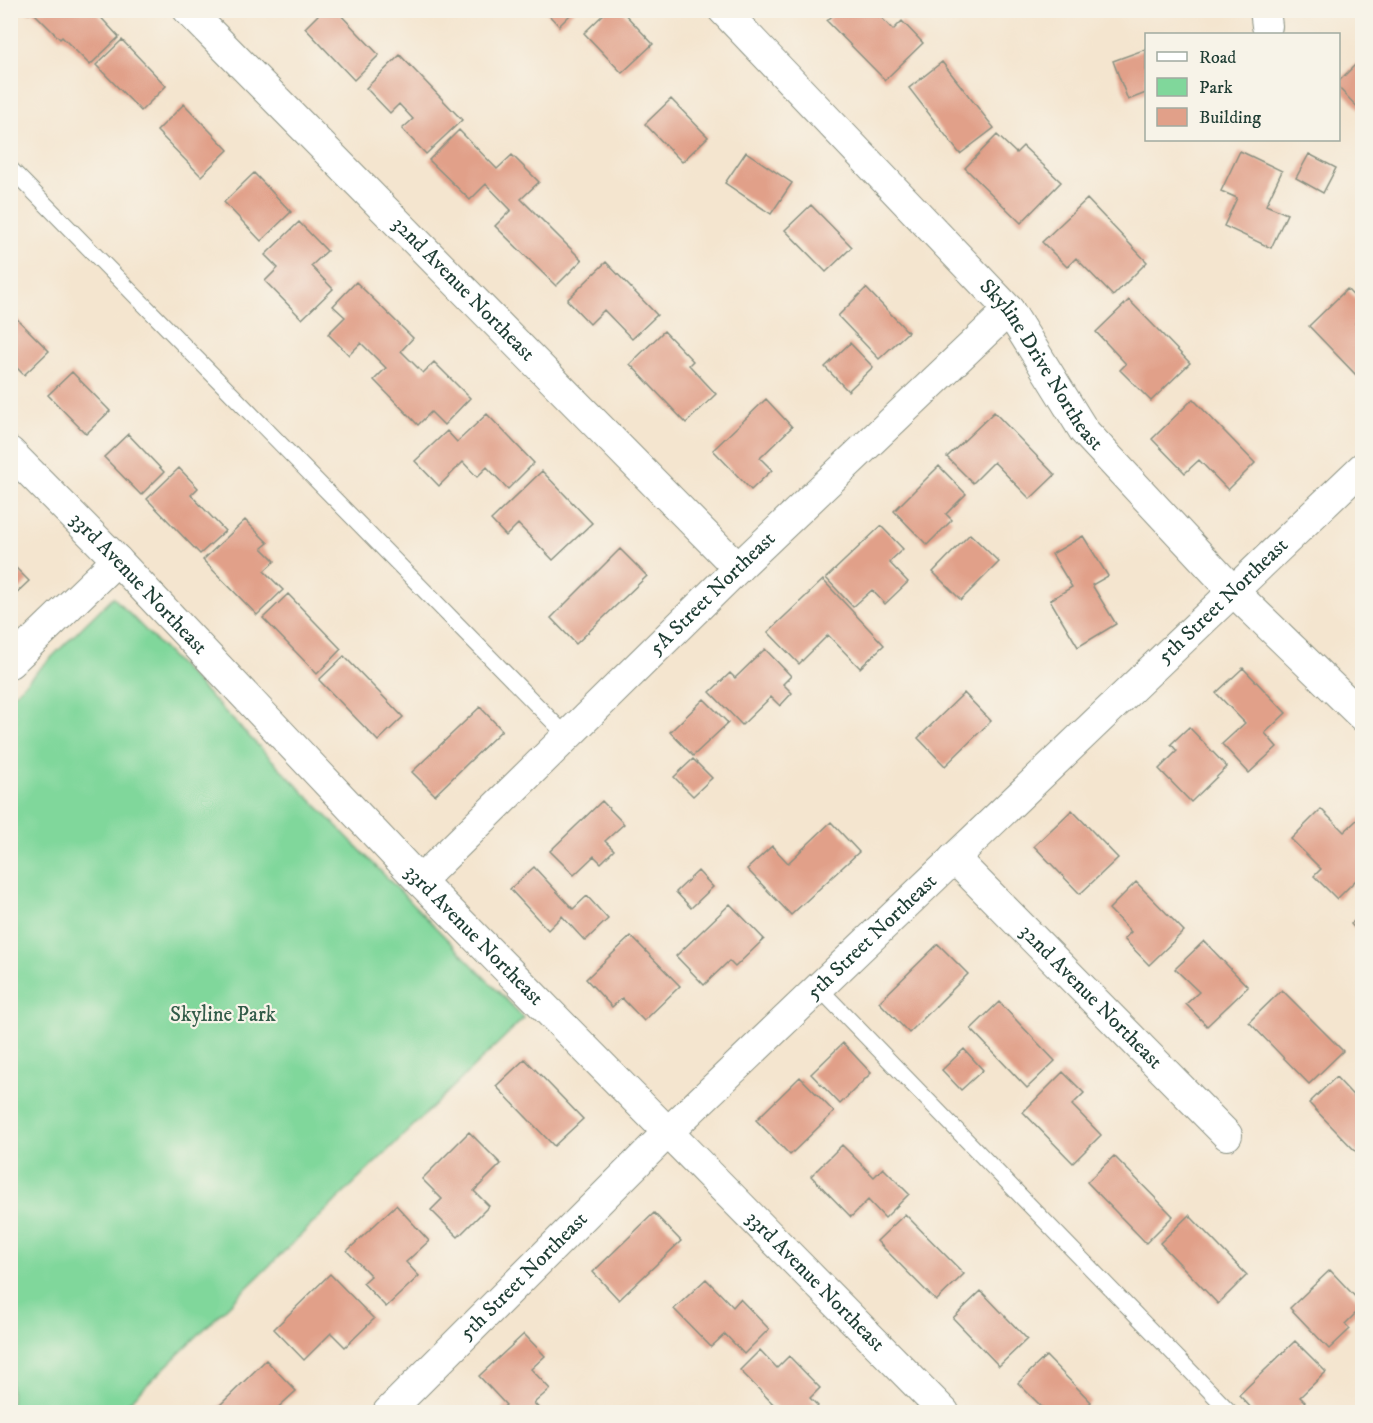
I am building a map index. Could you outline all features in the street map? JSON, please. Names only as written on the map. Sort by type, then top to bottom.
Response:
[{"type":"street","name":"32nd Avenue Northeast","points":[[188,10],[738,568]]},
{"type":"street","name":"Skyline Drive Northeast","points":[[723,10],[1009,310],[1084,431],[1234,592],[1362,716]]},
{"type":"street","name":"5A Street Northeast","points":[[420,881],[738,568],[1009,310]]},
{"type":"street","name":"33rd Avenue Northeast","points":[[10,452],[117,560],[420,881],[944,1413]]},
{"type":"street","name":"5th Street Northeast","points":[[393,1411],[668,1132],[1362,468]]},
{"type":"street","points":[[10,663],[117,560]]},
{"type":"street","name":"32nd Avenue Northeast","points":[[954,858],[1227,1135]]},
{"type":"lane","points":[[10,168],[567,736]]},
{"type":"lane","points":[[819,988],[1230,1413]]},
{"type":"green space","name":"Skyline Park","points":[[113,597],[524,1018],[119,1412],[11,1412],[11,697]]},
{"type":"building","points":[[25,10],[94,10],[119,37],[90,65],[32,11],[29,14]]},
{"type":"building","points":[[323,10],[336,10],[379,55],[354,80],[305,28]]},
{"type":"building","points":[[544,10],[575,10],[559,26]]},
{"type":"building","points":[[608,10],[621,10],[653,44],[622,73],[584,33]]},
{"type":"building","points":[[838,10],[874,10],[893,30],[902,21],[923,43],[885,80],[827,21]]},
{"type":"building","points":[[122,40],[166,86],[141,111],[96,65]]},
{"type":"building","points":[[1145,49],[1145,93],[1128,100],[1113,61]]},
{"type":"building","points":[[400,55],[462,120],[426,154],[402,129],[413,119],[399,104],[390,113],[366,88]]},
{"type":"building","points":[[1362,58],[1362,112],[1340,89],[1340,80]]},
{"type":"building","points":[[942,62],[994,128],[960,154],[909,88]]},
{"type":"building","points":[[671,99],[708,137],[682,162],[645,124]]},
{"type":"building","points":[[184,104],[228,150],[201,176],[157,131]]},
{"type":"building","points":[[459,130],[497,169],[512,155],[539,182],[521,199],[582,260],[556,286],[495,226],[511,210],[486,184],[470,200],[429,160]]},
{"type":"building","points":[[997,135],[1016,153],[1023,146],[1061,182],[1021,223],[965,168]]},
{"type":"building","points":[[1240,151],[1282,171],[1266,205],[1287,214],[1271,248],[1224,226],[1237,198],[1221,191]]},
{"type":"building","points":[[746,152],[792,183],[771,214],[725,183]]},
{"type":"building","points":[[1309,154],[1336,168],[1323,193],[1296,178]]},
{"type":"building","points":[[254,173],[291,212],[261,241],[224,202]]},
{"type":"building","points":[[1087,199],[1147,262],[1113,296],[1076,258],[1067,267],[1042,242]]},
{"type":"building","points":[[811,205],[852,247],[826,272],[785,230]]},
{"type":"building","points":[[299,222],[327,251],[311,266],[333,289],[302,319],[265,281],[278,268],[265,255]]},
{"type":"building","points":[[606,262],[657,315],[632,339],[604,310],[590,324],[567,300]]},
{"type":"building","points":[[356,282],[413,338],[401,351],[423,373],[434,362],[470,398],[444,425],[431,412],[418,425],[374,380],[386,368],[361,343],[349,355],[328,334],[345,317],[333,306]]},
{"type":"building","points":[[866,288],[908,332],[879,359],[838,316]]},
{"type":"building","points":[[1347,289],[1362,305],[1362,316],[1355,323],[1362,331],[1362,372],[1358,377],[1309,326]]},
{"type":"building","points":[[1129,300],[1190,363],[1151,401],[1120,370],[1126,364],[1096,332]]},
{"type":"building","points":[[16,318],[49,351],[24,375],[10,361],[10,324]]},
{"type":"building","points":[[664,331],[693,361],[689,365],[716,394],[686,423],[630,364]]},
{"type":"building","points":[[850,343],[873,367],[848,391],[825,367]]},
{"type":"building","points":[[72,372],[110,411],[86,434],[48,395]]},
{"type":"building","points":[[766,399],[792,427],[760,458],[772,470],[751,490],[713,450]]},
{"type":"building","points":[[1193,399],[1255,463],[1228,490],[1199,460],[1185,473],[1152,439]]},
{"type":"building","points":[[994,412],[1055,475],[1030,499],[994,462],[973,483],[947,457]]},
{"type":"building","points":[[487,414],[534,463],[508,489],[487,467],[477,477],[463,462],[439,486],[415,461],[447,431],[457,442]]},
{"type":"building","points":[[128,434],[164,472],[141,495],[104,457]]},
{"type":"building","points":[[939,466],[966,494],[946,514],[952,520],[927,545],[894,511]]},
{"type":"building","points":[[179,468],[198,488],[191,495],[225,531],[200,554],[147,499]]},
{"type":"building","points":[[542,471],[592,523],[553,560],[518,524],[506,536],[491,520]]},
{"type":"building","points":[[245,520],[268,543],[262,548],[275,561],[264,571],[283,590],[257,615],[203,560]]},
{"type":"building","points":[[881,526],[903,549],[889,562],[908,582],[885,604],[872,590],[853,607],[826,578]]},
{"type":"building","points":[[970,534],[999,562],[961,600],[933,572]]},
{"type":"building","points":[[1083,536],[1108,576],[1092,585],[1116,624],[1078,647],[1050,600],[1072,587],[1052,554]]},
{"type":"building","points":[[620,549],[647,576],[576,644],[551,618]]},
{"type":"building","points":[[10,562],[29,581],[10,599]]},
{"type":"building","points":[[823,580],[884,645],[860,668],[828,635],[799,664],[768,632]]},
{"type":"building","points":[[288,594],[341,649],[317,674],[263,618]]},
{"type":"building","points":[[765,649],[791,676],[783,684],[792,693],[780,706],[771,697],[742,725],[710,692],[730,673],[735,678]]},
{"type":"building","points":[[344,656],[403,717],[378,741],[319,680]]},
{"type":"building","points":[[1243,668],[1286,713],[1265,733],[1277,747],[1249,773],[1222,744],[1245,723],[1216,693]]},
{"type":"building","points":[[964,693],[991,721],[945,766],[918,738]]},
{"type":"building","points":[[704,699],[728,723],[693,756],[670,732]]},
{"type":"building","points":[[480,707],[502,730],[435,795],[412,772]]},
{"type":"building","points":[[1189,727],[1227,767],[1191,802],[1159,769],[1177,751],[1171,744]]},
{"type":"building","points":[[693,759],[712,778],[693,796],[674,777]]},
{"type":"building","points":[[602,801],[624,824],[605,841],[614,850],[601,863],[594,856],[574,875],[550,851]]},
{"type":"building","points":[[1321,809],[1344,832],[1360,817],[1362,820],[1362,874],[1337,899],[1314,876],[1321,869],[1291,839]]},
{"type":"building","points":[[1072,810],[1118,858],[1080,894],[1034,846]]},
{"type":"building","points":[[831,822],[859,852],[791,915],[747,869],[772,846],[788,863]]},
{"type":"building","points":[[534,867],[573,909],[587,896],[608,919],[585,941],[562,916],[548,930],[510,889]]},
{"type":"building","points":[[698,871],[713,887],[691,908],[676,892]]},
{"type":"building","points":[[1136,882],[1184,931],[1149,965],[1124,939],[1131,932],[1109,909]]},
{"type":"building","points":[[730,904],[764,939],[735,967],[729,961],[704,985],[676,956]]},
{"type":"building","points":[[1362,913],[1362,936],[1351,924]]},
{"type":"building","points":[[631,936],[680,986],[644,1021],[622,998],[612,1007],[586,979]]},
{"type":"building","points":[[1204,941],[1248,987],[1207,1026],[1186,1004],[1199,992],[1175,969]]},
{"type":"building","points":[[938,944],[968,974],[909,1033],[879,1002]]},
{"type":"building","points":[[1282,990],[1343,1051],[1309,1084],[1249,1022]]},
{"type":"building","points":[[999,1002],[1055,1061],[1027,1088],[971,1029]]},
{"type":"building","points":[[843,1043],[871,1073],[840,1104],[811,1074]]},
{"type":"building","points":[[964,1049],[983,1070],[961,1090],[942,1070]]},
{"type":"building","points":[[525,1059],[583,1119],[554,1146],[496,1086]]},
{"type":"building","points":[[1063,1072],[1084,1093],[1072,1105],[1101,1135],[1073,1163],[1023,1112]]},
{"type":"building","points":[[800,1077],[834,1112],[790,1155],[756,1120]]},
{"type":"building","points":[[1336,1077],[1362,1105],[1362,1158],[1309,1103]]},
{"type":"building","points":[[469,1132],[501,1164],[474,1191],[489,1206],[458,1237],[431,1210],[442,1199],[422,1179]]},
{"type":"building","points":[[842,1145],[874,1177],[883,1168],[909,1194],[885,1218],[868,1200],[851,1217],[811,1176]]},
{"type":"building","points":[[1114,1156],[1173,1216],[1146,1243],[1087,1182]]},
{"type":"building","points":[[396,1205],[429,1241],[406,1262],[419,1276],[386,1307],[363,1283],[371,1276],[347,1251]]},
{"type":"building","points":[[654,1213],[681,1241],[619,1300],[593,1272]]},
{"type":"building","points":[[905,1214],[964,1274],[936,1301],[877,1241]]},
{"type":"building","points":[[1189,1215],[1247,1275],[1218,1304],[1160,1243]]},
{"type":"building","points":[[1330,1270],[1362,1304],[1362,1307],[1345,1324],[1350,1329],[1329,1349],[1290,1308]]},
{"type":"building","points":[[330,1274],[374,1319],[345,1347],[331,1333],[304,1360],[274,1329]]},
{"type":"building","points":[[706,1279],[733,1307],[740,1299],[769,1329],[744,1354],[725,1334],[711,1347],[674,1309]]},
{"type":"building","points":[[981,1291],[1027,1339],[999,1366],[953,1318]]},
{"type":"building","points":[[524,1334],[545,1356],[531,1369],[550,1389],[534,1403],[542,1412],[499,1412],[506,1405],[479,1376]]},
{"type":"building","points":[[1295,1341],[1326,1372],[1300,1397],[1305,1402],[1294,1412],[1255,1412],[1239,1395]]},
{"type":"building","points":[[760,1350],[777,1368],[789,1356],[820,1388],[810,1398],[818,1406],[812,1412],[781,1412],[740,1370]]},
{"type":"building","points":[[1046,1356],[1091,1402],[1081,1412],[1047,1412],[1018,1383]]},
{"type":"building","points":[[266,1360],[296,1391],[273,1412],[220,1412],[216,1409]]}]
